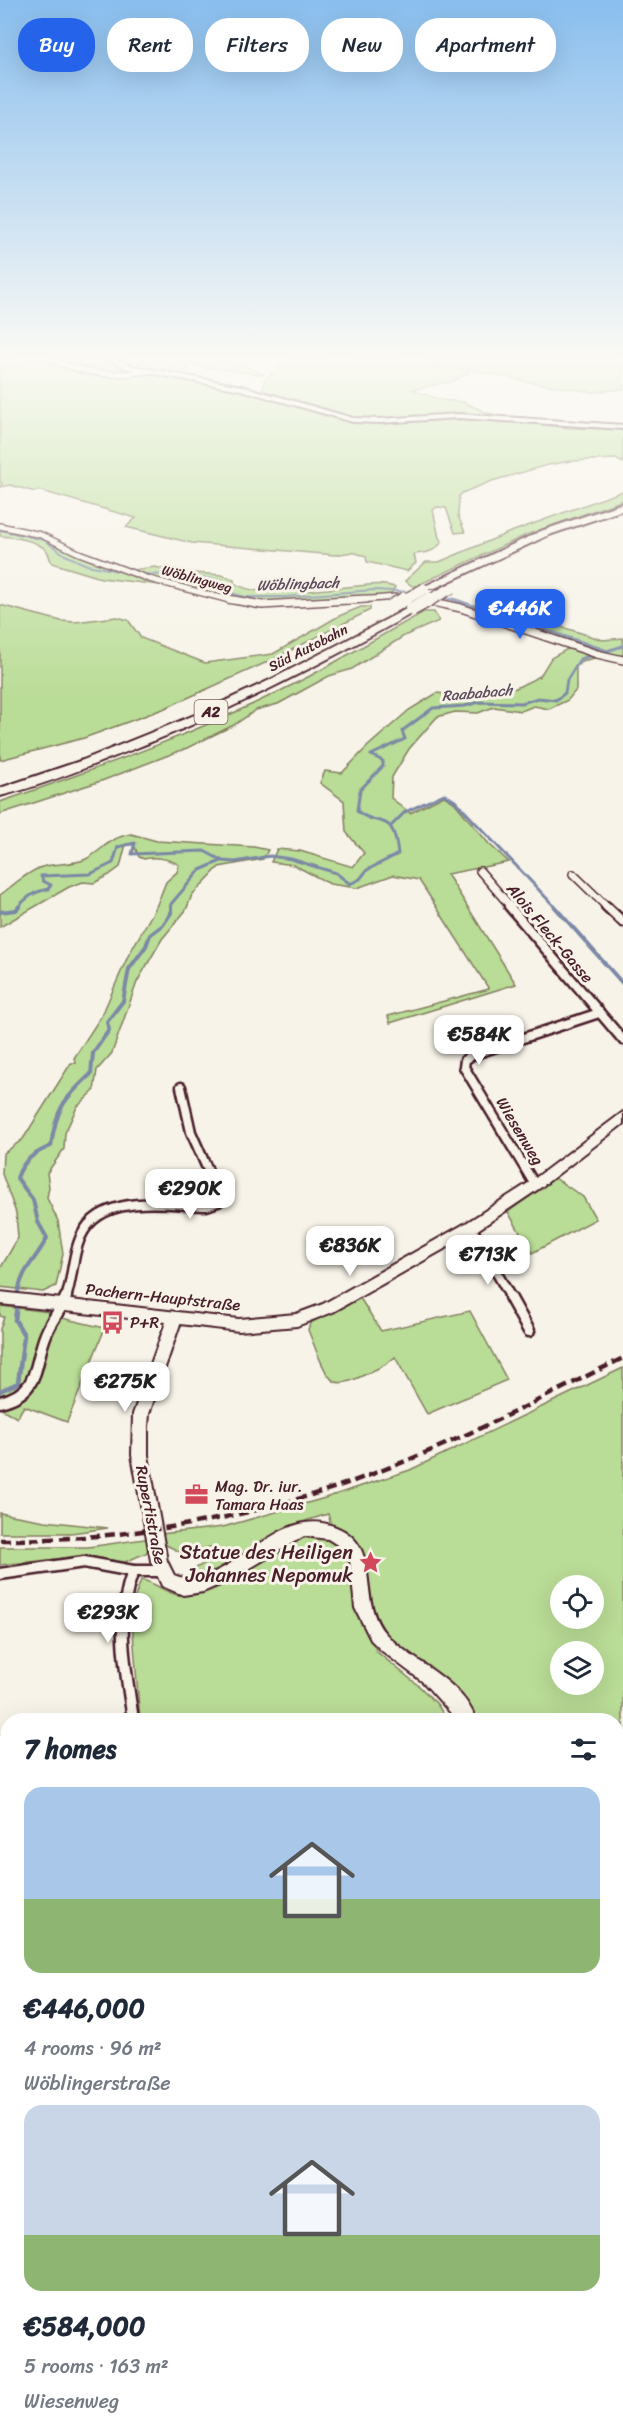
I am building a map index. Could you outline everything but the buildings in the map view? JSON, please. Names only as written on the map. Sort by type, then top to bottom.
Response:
[{"type":"highway","name":"Süd Autobahn","points":[[0,780],[138,732],[220,696],[394,602],[545,533],[623,506]]},
{"type":"highway","name":"Süd Autobahn","points":[[0,792],[58,774],[129,747],[232,703],[452,588],[555,540],[623,515]]},
{"type":"main road","name":"Pachern-Hauptstraße","points":[[0,1298],[239,1325],[297,1320],[328,1308],[471,1227],[535,1185],[623,1117]]},
{"type":"main road","name":"Rupertistraße","points":[[175,1317],[141,1414],[140,1427],[140,1455],[161,1571],[169,1580],[178,1585],[199,1587],[224,1576],[276,1541],[304,1528],[324,1530],[338,1535],[355,1550],[359,1563],[365,1613],[380,1639],[435,1681],[461,1713]]},
{"type":"street","name":"Wöblingweg","points":[[0,526],[41,535],[79,553],[142,576],[208,595],[262,605],[394,602]]},
{"type":"street","points":[[438,603],[460,608],[587,651],[623,660]]},
{"type":"street","name":"Alois Fleck-Gasse","points":[[480,871],[623,1040]]},
{"type":"street","points":[[573,874],[623,922]]},
{"type":"street","name":"Wiesenweg","points":[[535,1185],[464,1067],[465,1060],[472,1055],[599,1013]]},
{"type":"street","points":[[0,1402],[12,1400],[27,1391],[35,1374],[47,1331],[64,1305],[73,1262],[86,1224],[99,1213],[122,1206],[207,1206],[218,1202],[218,1193],[191,1132],[181,1087]]},
{"type":"street","points":[[471,1227],[528,1331]]},
{"type":"street","points":[[0,1574],[84,1562],[134,1571],[161,1571]]},
{"type":"street","points":[[132,1713],[121,1632],[124,1595],[134,1571]]},
{"type":"green space","points":[[0,474],[518,474],[492,481],[459,496],[458,516],[465,532],[455,533],[446,508],[437,507],[433,510],[439,538],[442,541],[434,550],[414,554],[416,563],[407,571],[367,562],[366,556],[352,552],[335,555],[192,543],[126,527],[136,518],[38,490],[35,492],[10,485],[0,487],[2,483]]},
{"type":"green space","points":[[623,491],[623,500],[526,535],[414,587],[405,581],[426,562],[439,562],[508,533]]},
{"type":"green space","points":[[0,528],[39,536],[125,571],[155,567],[179,572],[222,575],[245,588],[276,592],[376,585],[395,587],[391,595],[275,604],[228,598],[224,601],[160,585],[101,578],[52,563],[42,547],[24,540],[0,536]]},
{"type":"green space","points":[[0,605],[61,621],[75,622],[117,617],[128,620],[141,638],[205,663],[273,654],[339,616],[361,607],[370,607],[370,610],[276,658],[163,709],[84,738],[0,760]]},
{"type":"green space","points":[[424,612],[434,612],[439,621],[404,636],[352,669],[329,676],[278,704],[256,710],[234,725],[187,748],[104,780],[0,814],[0,802],[118,760],[271,696]]},
{"type":"green space","points":[[530,617],[603,640],[623,638],[623,655],[616,657],[512,623]]},
{"type":"green space","points":[[571,647],[595,658],[582,661],[576,667],[576,690],[568,700],[549,709],[534,706],[521,711],[494,707],[478,713],[455,712],[437,717],[409,749],[392,777],[391,798],[410,813],[444,796],[454,802],[489,844],[509,862],[447,874],[516,984],[390,1023],[388,1016],[489,989],[419,880],[393,875],[357,888],[330,884],[294,865],[271,862],[277,849],[300,851],[353,867],[364,853],[346,832],[344,801],[320,783],[325,771],[342,773],[367,747],[409,710],[437,693],[468,697],[516,688],[540,676],[551,658]]},
{"type":"green space","points":[[131,834],[157,841],[254,847],[268,850],[263,859],[219,867],[192,895],[186,910],[162,939],[137,982],[112,1053],[97,1070],[94,1091],[77,1107],[65,1133],[64,1149],[47,1173],[49,1187],[47,1198],[58,1221],[63,1254],[56,1286],[43,1292],[0,1287],[0,1269],[18,1238],[16,1213],[2,1174],[3,1154],[23,1139],[71,1063],[76,1063],[74,1058],[102,1015],[128,956],[156,907],[166,882],[177,872],[179,865],[162,859],[144,859],[139,857],[134,845],[126,844],[120,867],[109,875],[94,883],[83,882],[69,887],[0,927],[0,895],[39,868],[86,859],[116,839]]},
{"type":"green space","points":[[555,1178],[583,1197],[596,1219],[532,1253],[508,1212]]},
{"type":"green space","points":[[360,1298],[381,1331],[470,1311],[507,1380],[427,1414],[395,1357],[384,1365],[352,1380],[341,1383],[334,1381],[319,1358],[308,1330],[310,1323]]},
{"type":"green space","points":[[0,1306],[50,1312],[40,1333],[45,1352],[48,1348],[48,1336],[62,1318],[105,1328],[67,1422],[24,1406],[17,1418],[0,1408],[0,1329],[4,1317],[0,1316]]},
{"type":"green space","points":[[623,1368],[623,1713],[468,1713],[456,1698],[404,1652],[387,1633],[373,1607],[365,1558],[348,1537],[331,1525],[328,1514],[286,1527],[203,1580],[193,1577],[190,1573],[214,1558],[211,1547],[182,1553],[164,1544],[161,1534],[223,1527],[325,1498],[410,1470]]},
{"type":"green space","points":[[0,1513],[108,1528],[71,1533],[0,1533]]},
{"type":"green space","points":[[307,1537],[327,1538],[344,1549],[351,1563],[376,1651],[419,1686],[443,1713],[139,1713],[131,1608],[141,1580],[174,1594],[195,1595],[228,1582],[291,1543]]},
{"type":"green space","points":[[151,1538],[151,1544],[146,1553],[125,1562],[86,1556],[0,1565],[0,1547],[88,1547]]},
{"type":"waterway","name":"Wöblingbach","points":[[0,530],[44,540],[65,555],[87,565],[123,572]]},
{"type":"waterway","name":"Wöblingbach","points":[[136,574],[177,575],[221,580],[231,593],[245,597],[284,597],[374,590],[410,592]]},
{"type":"waterway","name":"Wöblingbach","points":[[441,597],[458,601]]},
{"type":"waterway","name":"Wöblingbach","points":[[453,599],[605,650]]},
{"type":"waterway","name":"Raababach","points":[[18,907],[32,895],[48,889],[51,885],[43,881],[41,876],[90,874],[113,863],[118,847],[135,843],[132,854],[204,851],[223,861],[235,862],[270,856],[291,859],[336,873],[350,884],[360,879],[367,870],[398,854],[396,840],[389,825],[357,811],[360,790],[383,766],[383,761],[371,755],[405,739],[402,731],[433,708],[465,706],[479,702],[522,703],[538,698],[556,700],[565,693],[567,680],[580,659],[623,646]]},
{"type":"waterway","points":[[391,826],[405,812],[444,794],[455,801],[555,907]]},
{"type":"waterway","points":[[17,1298],[25,1272],[47,1238],[38,1222],[33,1200],[17,1178],[22,1166],[39,1151],[51,1146],[56,1122],[63,1105],[74,1090],[91,1074],[93,1053],[109,1030],[107,1022],[123,1001],[129,969],[146,946],[150,935],[163,925],[171,913],[171,904],[200,870],[221,861]]},
{"type":"waterway","name":"Raababach","points":[[0,912],[16,910],[20,906]]},
{"type":"waterway","points":[[554,906],[623,984]]},
{"type":"waterway","points":[[0,1391],[18,1383],[24,1335],[15,1320],[18,1297]]},
{"type":"railway","points":[[0,1540],[49,1539],[147,1531],[243,1513],[290,1501],[337,1487],[414,1458],[504,1417],[623,1358]]},
{"type":"place","name":"P+R","points":[[112,1322]]},
{"type":"place","name":"Mag. Dr. iur. Tamara Haas","points":[[197,1495]]},
{"type":"place","name":"Statue des Heiligen Johannes Nepomuk","points":[[371,1563]]}]
